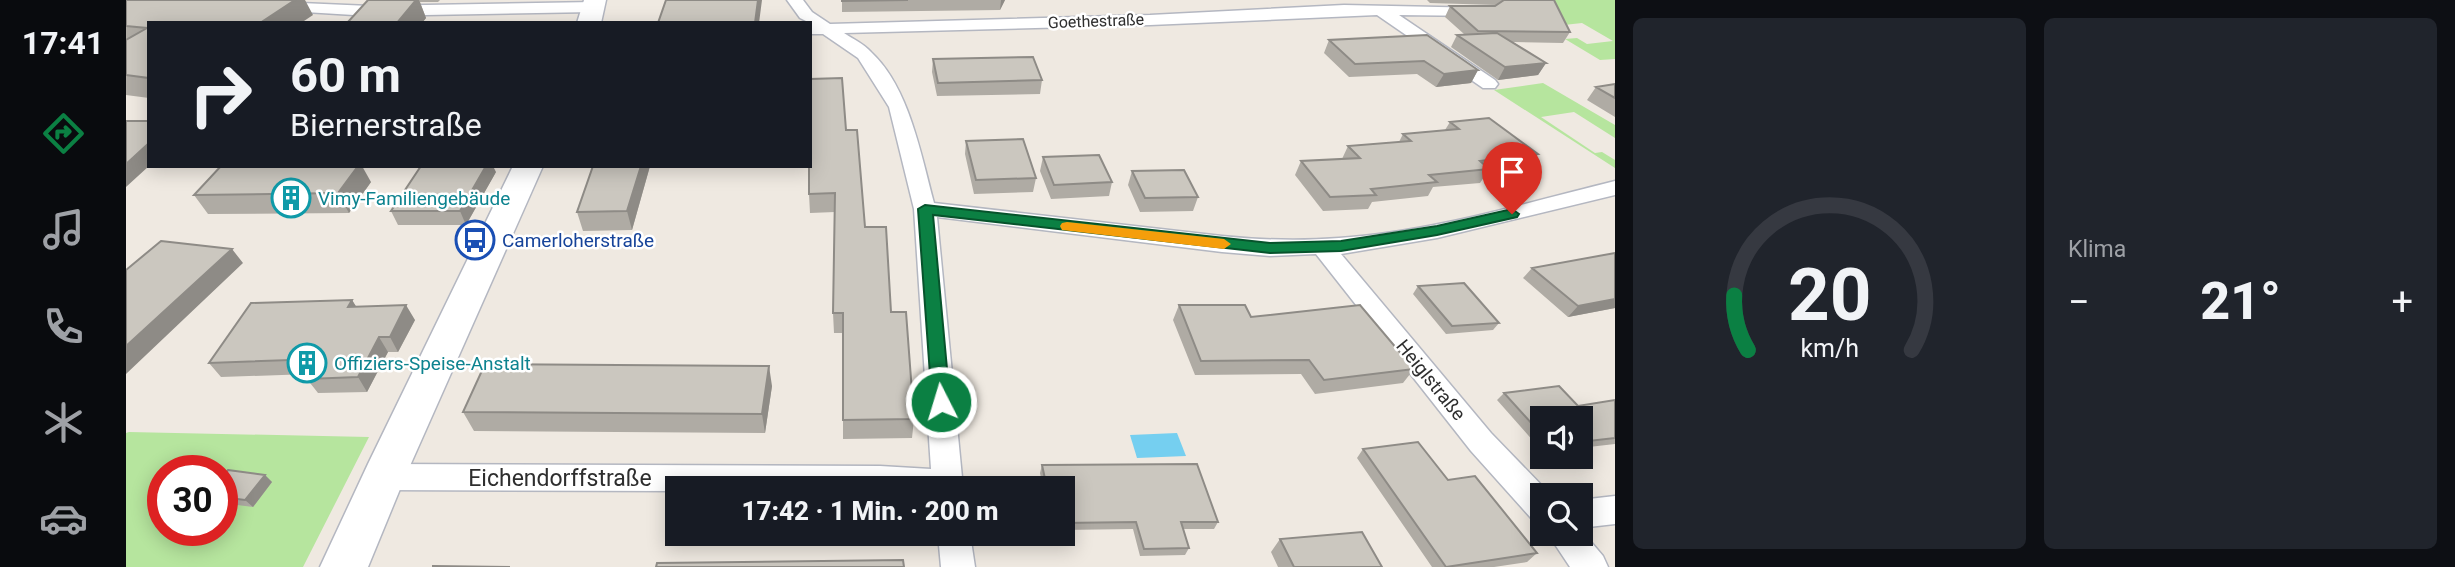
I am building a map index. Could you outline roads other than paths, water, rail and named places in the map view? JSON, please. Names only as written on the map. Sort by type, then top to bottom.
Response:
[{"type":"street","points":[[795,0],[812,21]]},
{"type":"street","name":"Goethestraße","points":[[819,29],[1027,24],[1359,5],[1381,11],[1484,5]]},
{"type":"street","points":[[263,6],[370,11],[593,10]]},
{"type":"street","points":[[1027,24],[1029,6]]},
{"type":"street","points":[[1381,11],[1489,84]]},
{"type":"street","points":[[819,29],[847,40],[872,63],[898,107],[925,209],[947,476]]},
{"type":"street","points":[[344,567],[527,168]]},
{"type":"street","points":[[925,209],[1234,245],[1324,248],[1437,231],[1615,188]]},
{"type":"street","name":"Heiglstraße","points":[[1324,248],[1481,442],[1530,495]]},
{"type":"street","name":"Eichendorffstraße","points":[[383,477],[665,478]]},
{"type":"street","points":[[1593,513],[1615,510]]},
{"type":"street","points":[[955,546],[958,567]]},
{"type":"street","points":[[1574,546],[1591,567]]},
{"type":"water","points":[[1177,433],[1186,456],[1137,458],[1130,435]]},
{"type":"place","name":"Vimy-Familiengebäude","points":[[291,198]]},
{"type":"place","name":"Camerloherstraße","points":[[475,240]]},
{"type":"place","name":"Offiziers-Speise-Anstalt","points":[[307,363]]}]
